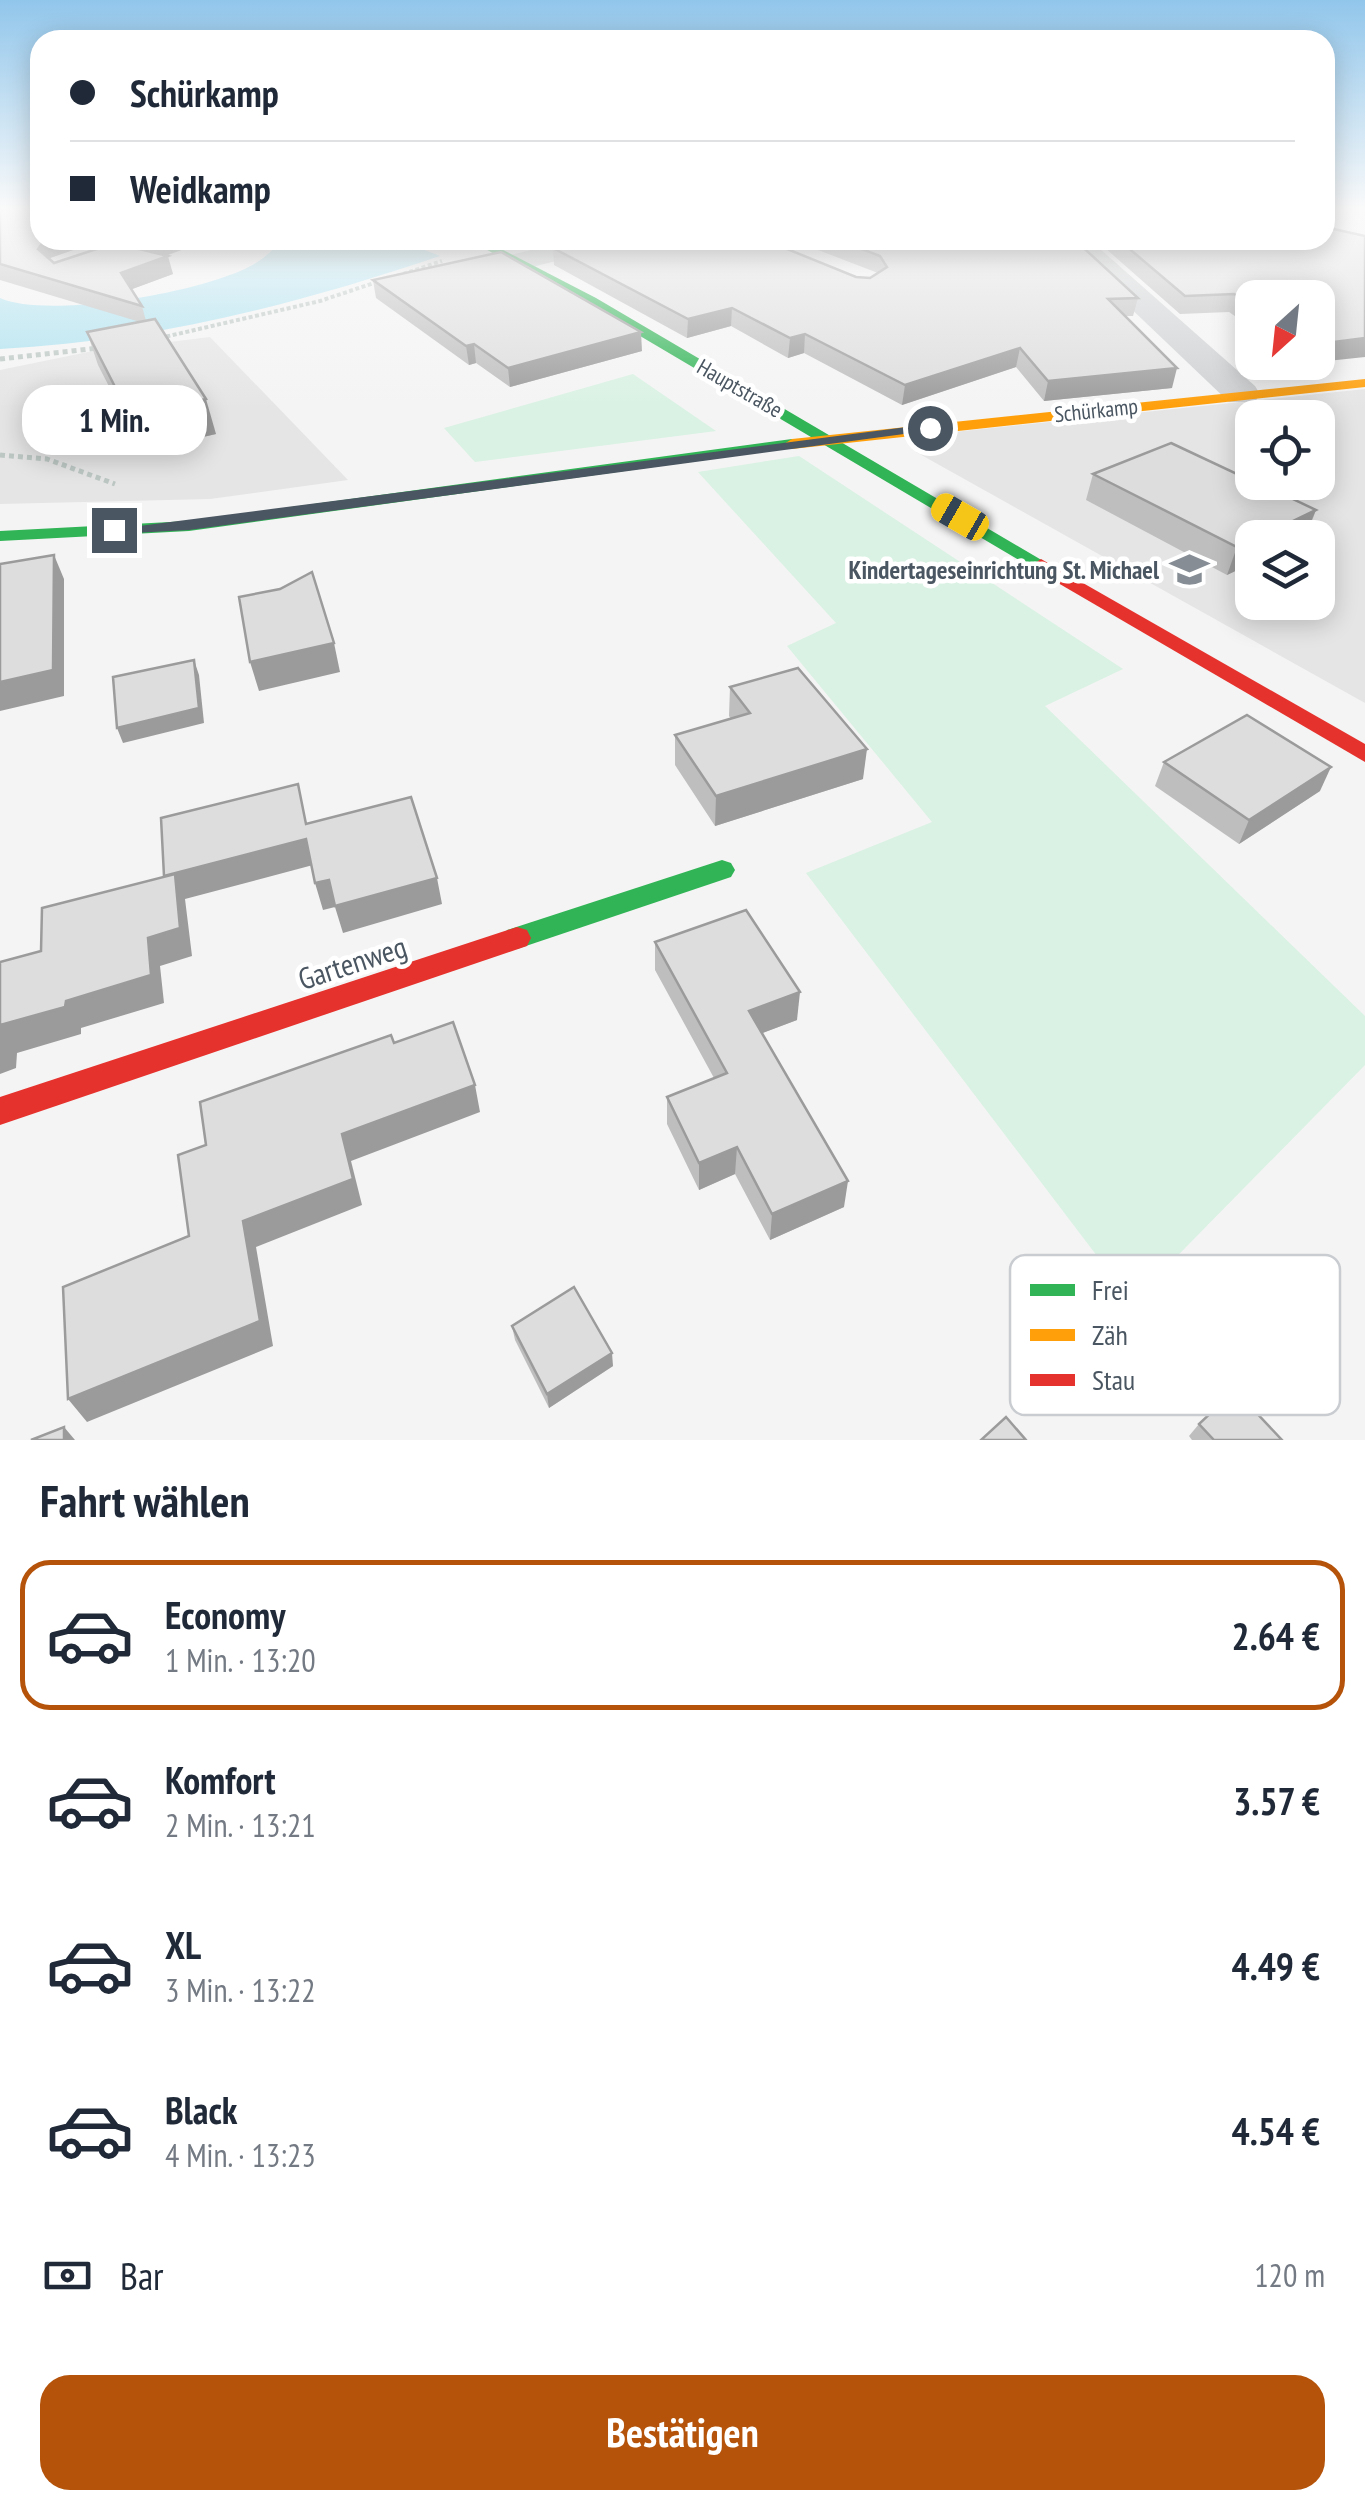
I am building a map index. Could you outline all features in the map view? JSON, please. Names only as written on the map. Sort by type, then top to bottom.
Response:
[{"type":"street","name":"Hauptstraße","points":[[538,274],[1365,754]]},
{"type":"street","points":[[1111,274],[1242,394]]},
{"type":"street","name":"Schürkamp","points":[[0,536],[153,528],[828,439],[1365,383]]},
{"type":"street","name":"Gartenweg","points":[[0,1112],[722,870]]},
{"type":"path","points":[[146,340],[320,301],[402,274]]},
{"type":"path","points":[[0,359],[108,347]]},
{"type":"path","points":[[0,455],[47,459],[132,490],[153,528]]},
{"type":"shaded area","points":[[210,337],[348,480],[210,499],[0,504],[0,370],[88,352]]},
{"type":"shaded area","name":"Kindertageseinrichtung St. Michael","points":[[1365,389],[1365,703],[916,452],[941,443],[935,434],[1235,403],[1235,500],[1335,500],[1335,400],[1260,400]]},
{"type":"green space","points":[[633,374],[716,431],[475,462],[444,428]]},
{"type":"green space","points":[[799,456],[1123,669],[1045,706],[1365,1016],[1365,1065],[1178,1255],[1096,1255],[806,873],[932,822],[787,646],[836,623],[698,472]]},
{"type":"water","points":[[231,274],[382,274],[278,305],[169,329],[0,349],[0,298],[23,304],[92,304],[207,283]]},
{"type":"building","points":[[34,274],[122,274],[142,306]]},
{"type":"building","points":[[400,274],[540,274],[641,332],[508,368],[474,344],[466,346],[373,280]]},
{"type":"building","points":[[603,274],[849,274],[870,278],[876,274],[1112,274],[1138,298],[1108,299],[1177,368],[1048,381],[1020,348],[905,385],[805,334],[790,338],[732,308],[688,319]]},
{"type":"building","points":[[1159,274],[1365,274],[1365,338],[1335,342],[1335,280],[1235,280],[1234,294],[1185,296]]},
{"type":"building","points":[[155,319],[206,399],[130,416],[87,332]]},
{"type":"building","points":[[1171,443],[1235,473],[1235,500],[1295,500],[1316,510],[1295,520],[1235,520],[1235,546],[1093,474]]},
{"type":"building","points":[[54,555],[53,670],[0,682],[0,564]]},
{"type":"building","points":[[312,572],[334,643],[250,662],[239,597],[280,589]]},
{"type":"building","points":[[194,660],[199,708],[117,728],[113,677]]},
{"type":"building","points":[[798,668],[867,749],[716,796],[675,735],[750,713],[730,687]]},
{"type":"building","points":[[1247,715],[1331,767],[1249,820],[1164,762]]},
{"type":"building","points":[[298,784],[306,824],[411,797],[437,878],[335,906],[329,880],[315,883],[306,839],[164,876],[161,818]]},
{"type":"building","points":[[175,874],[180,928],[148,938],[151,975],[66,1001],[65,1007],[0,1025],[0,962],[41,951],[42,908]]},
{"type":"building","points":[[746,910],[800,992],[749,1011],[848,1181],[772,1214],[737,1147],[699,1163],[667,1097],[727,1073],[655,942]]},
{"type":"building","points":[[453,1022],[475,1085],[342,1134],[353,1179],[243,1221],[260,1321],[68,1399],[63,1287],[189,1236],[178,1155],[206,1145],[200,1102],[391,1035],[394,1043]]},
{"type":"building","points":[[574,1287],[612,1353],[547,1394],[512,1326]]},
{"type":"building","points":[[1209,1415],[1258,1415],[1282,1440],[1214,1440],[1199,1424]]},
{"type":"building","points":[[1006,1417],[1026,1440],[981,1440]]},
{"type":"building","points":[[64,1427],[64,1440],[31,1440]]},
{"type":"traffic: fast","points":[[540,274],[1041,565]]},
{"type":"traffic: fast","points":[[0,536],[189,526],[792,444]]},
{"type":"traffic: fast","points":[[517,938],[722,870]]},
{"type":"traffic: slow","points":[[792,444],[1365,383]]},
{"type":"traffic: jam","points":[[1041,565],[1365,754]]},
{"type":"traffic: jam","points":[[0,1111],[517,938]]},
{"type":"place","name":"Kindertageseinrichtung St. Michael","points":[[1189,570]]},
{"type":"route","points":[[114,530],[189,526],[930,428]]}]
